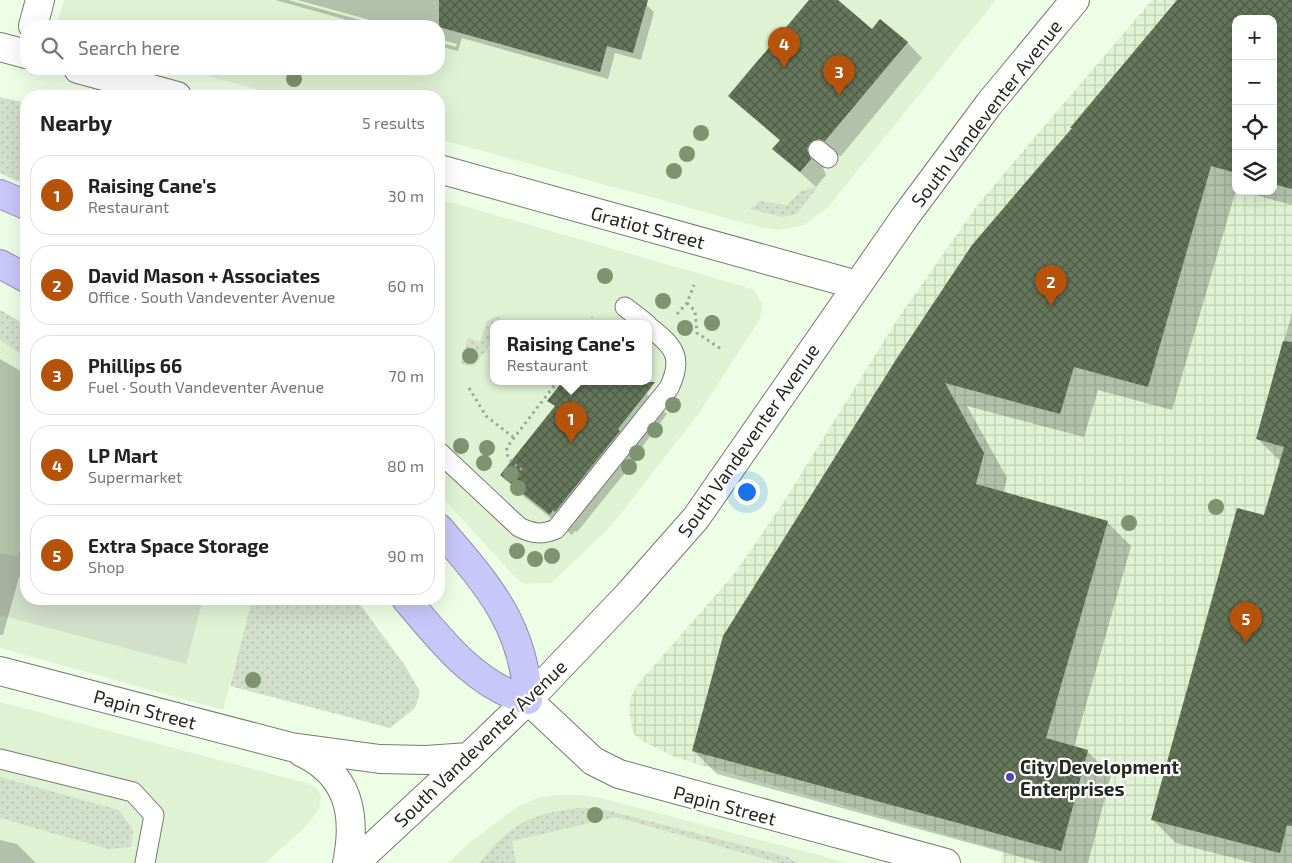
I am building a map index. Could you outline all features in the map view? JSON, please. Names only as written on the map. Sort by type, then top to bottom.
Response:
[{"type":"highway","points":[[0,194],[20,202]]},
{"type":"highway","points":[[0,264],[20,275]]},
{"type":"highway","points":[[411,605],[463,662],[487,682],[507,695],[528,700],[524,662],[505,614],[476,571],[445,535]]},
{"type":"street","points":[[34,20],[40,0]]},
{"type":"street","name":"South Vandeventer Avenue","points":[[355,863],[528,700],[629,594],[696,518],[857,285],[989,104],[1075,0]]},
{"type":"street","points":[[100,75],[155,90]]},
{"type":"street","name":"Gratiot Street","points":[[445,171],[857,285]]},
{"type":"street","name":"Papin Street","points":[[0,671],[291,748]]},
{"type":"street","name":"Papin Street","points":[[528,700],[593,761],[619,774],[946,863]]},
{"type":"street","points":[[291,748],[380,758],[426,760],[469,757]]},
{"type":"street","points":[[291,748],[311,757],[332,773],[346,794],[351,822],[350,846],[346,863]]},
{"type":"lane","points":[[625,307],[642,320]]},
{"type":"lane","points":[[445,458],[519,527],[532,534],[545,534],[556,529],[663,396],[674,378],[677,366],[675,355],[669,343],[652,328]]},
{"type":"lane","points":[[0,759],[133,792],[154,815],[145,863]]},
{"type":"path","points":[[675,317],[687,303],[694,285]]},
{"type":"path","points":[[687,303],[695,311],[697,333],[721,348]]},
{"type":"path","points":[[522,470],[508,459],[506,454],[513,437],[555,385]]},
{"type":"path","points":[[469,388],[486,416],[513,437]]},
{"type":"shaded area","points":[[64,0],[996,0],[828,207],[804,225],[779,230],[763,228],[445,141],[445,90],[260,90],[204,75],[445,75],[445,20],[59,20]]},
{"type":"shaded area","points":[[1152,0],[1292,0],[1292,863],[1001,863],[1004,851],[677,758],[642,741],[633,733],[629,711],[631,696],[638,684],[735,573],[783,503],[899,317],[979,203]]},
{"type":"shaded area","points":[[0,97],[20,102],[20,182],[0,173]]},
{"type":"shaded area","points":[[817,187],[797,214],[782,217],[750,209],[760,201],[787,205],[801,191]]},
{"type":"shaded area","points":[[445,201],[739,285],[754,290],[762,303],[760,319],[699,413],[611,526],[551,583],[524,584],[516,578],[445,501]]},
{"type":"shaded area","points":[[0,310],[20,322],[20,354],[0,340]]},
{"type":"shaded area","points":[[496,317],[501,320],[490,320],[490,344],[475,365],[465,366],[461,362],[468,338],[480,342],[487,321]]},
{"type":"shaded area","points":[[0,340],[20,354],[20,605],[250,605],[223,710],[0,648]]},
{"type":"shaded area","points":[[20,550],[20,605],[201,605],[186,664],[0,615],[0,553],[18,557]]},
{"type":"shaded area","points":[[250,605],[360,605],[406,667],[420,692],[415,708],[390,728],[230,686]]},
{"type":"shaded area","points":[[0,702],[306,783],[316,787],[321,796],[319,809],[305,827],[265,863],[0,863]]},
{"type":"shaded area","points":[[0,777],[119,810],[133,830],[131,847],[108,849],[0,818]]},
{"type":"shaded area","points":[[560,795],[601,798],[848,863],[448,863],[468,844],[518,806],[540,797]]},
{"type":"shaded area","points":[[577,808],[598,808],[788,857],[797,863],[779,863],[616,817],[512,841],[516,863],[479,863],[501,839],[521,824],[545,814]]},
{"type":"building","points":[[439,0],[648,0],[633,53],[607,46],[600,72],[445,29],[445,20],[439,20]]},
{"type":"building","points":[[809,0],[838,0],[872,29],[880,19],[908,42],[825,141],[819,139],[810,143],[807,149],[811,159],[800,172],[772,149],[780,140],[728,96]]},
{"type":"building","points":[[1177,0],[1292,0],[1292,189],[1277,185],[1277,15],[1232,15],[1232,172],[1211,166],[1148,387],[1074,367],[1060,414],[945,383],[984,453],[976,484],[1108,521],[1046,738],[1088,750],[1061,851],[692,751],[723,636],[897,358],[972,245],[1072,128],[1070,128]]},
{"type":"building","points":[[1283,341],[1292,342],[1292,826],[1287,825],[1280,853],[1151,820],[1237,508],[1264,515],[1284,447],[1256,439]]},
{"type":"building","points":[[652,382],[655,382],[618,429],[620,431],[555,512],[553,510],[550,515],[500,475],[555,406],[547,401],[560,385],[652,385]]},
{"type":"place","name":"LP Mart","points":[[784,68]]},
{"type":"place","name":"Phillips 66","points":[[839,96]]},
{"type":"place","name":"David Mason + Associates","points":[[1051,306]]},
{"type":"place","name":"Raising Cane's","points":[[571,443]]},
{"type":"place","name":"Extra Space Storage","points":[[1246,643]]},
{"type":"place","name":"City Development Enterprises","points":[[1010,777]]}]
